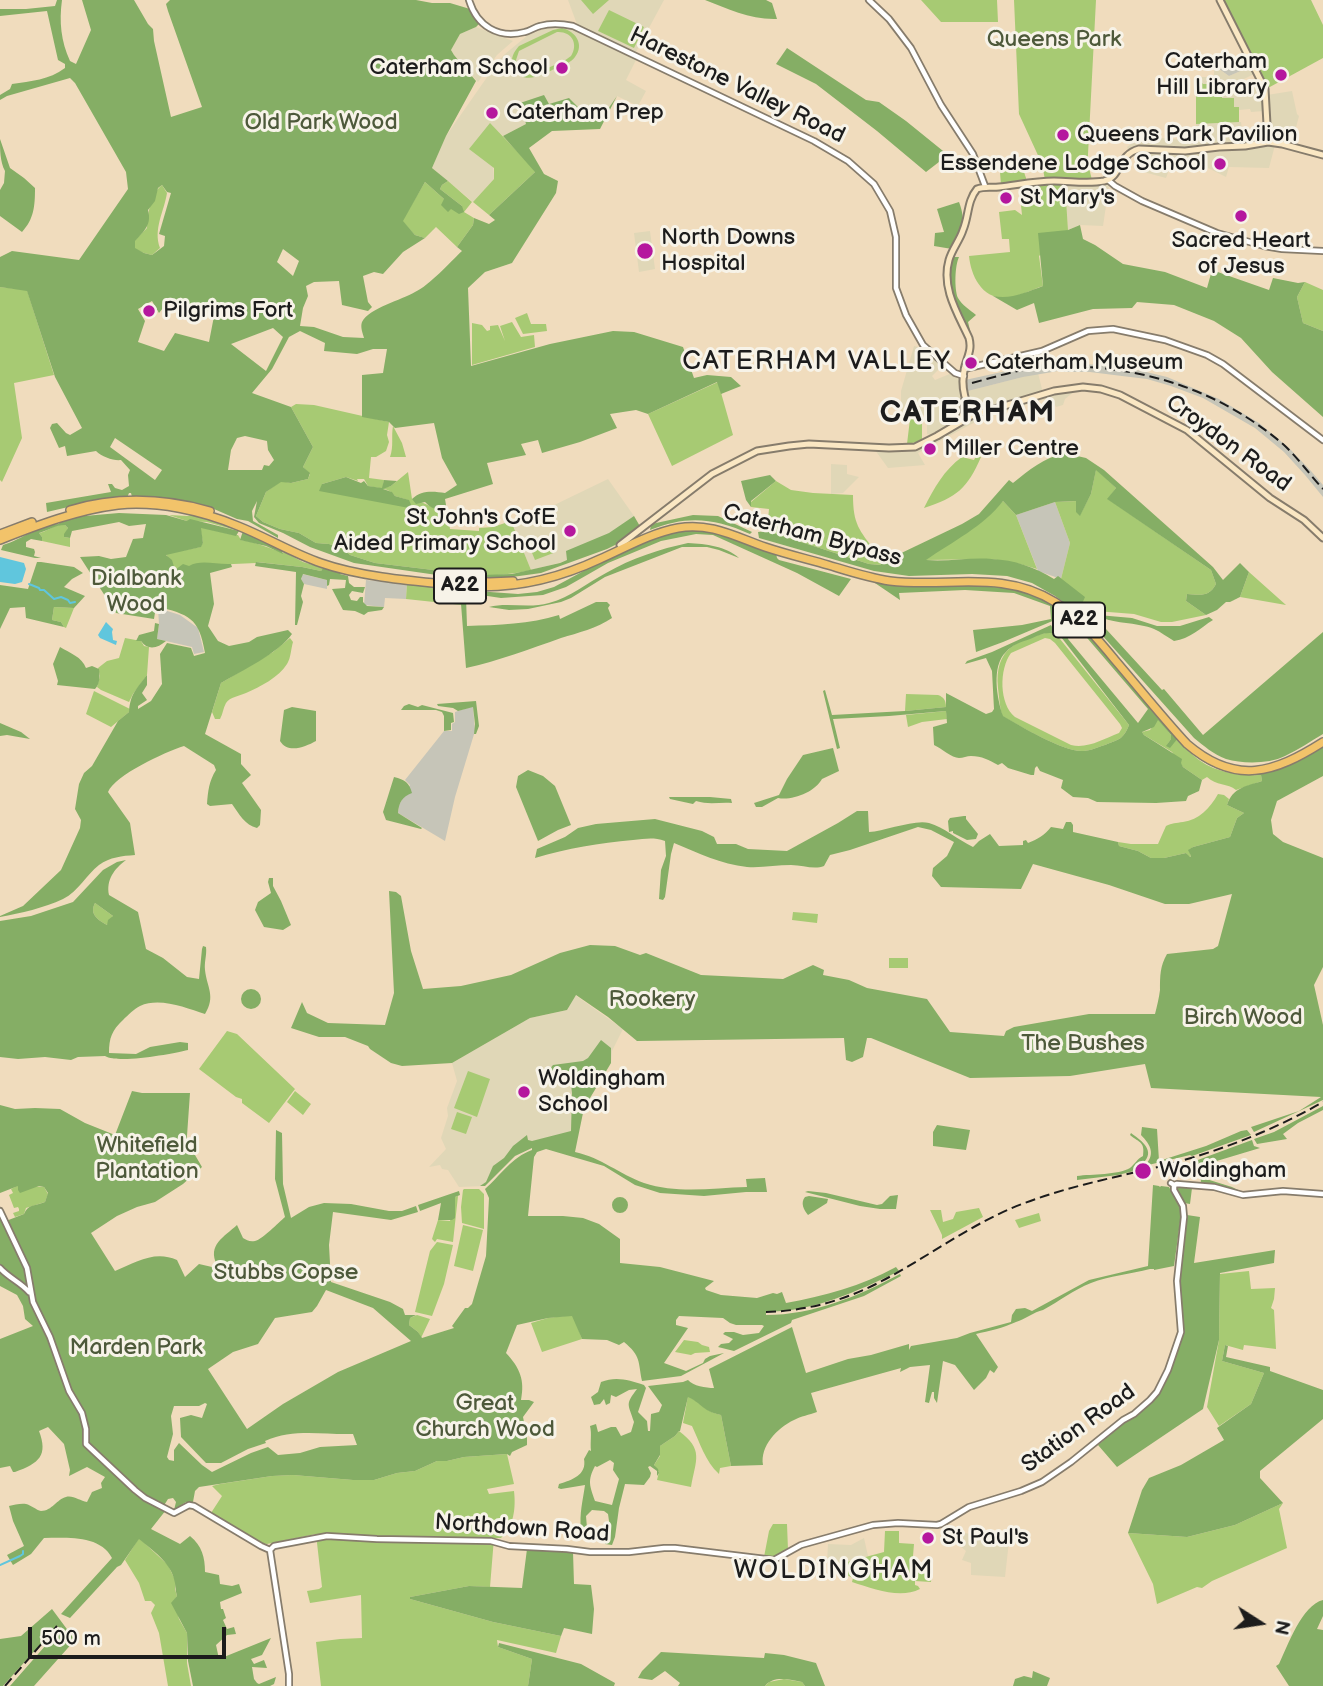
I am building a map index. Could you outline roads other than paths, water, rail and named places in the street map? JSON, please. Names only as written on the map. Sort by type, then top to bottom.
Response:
[{"type":"highway","name":"A22","points":[[0,534],[84,506],[120,500],[144,500],[185,505],[229,517],[335,563],[449,580],[489,582],[535,578],[634,541]]},
{"type":"highway","name":"A22","points":[[0,540],[55,519],[120,505],[170,507],[241,527],[333,567],[470,587],[505,586],[550,579],[578,569],[634,541]]},
{"type":"highway","name":"Caterham Bypass","points":[[634,541],[676,524],[703,523],[728,528],[787,550],[882,575],[909,579],[992,578],[1018,582],[1051,595],[1081,617],[1190,741],[1215,758],[1239,766],[1262,766],[1290,757],[1323,739]]},
{"type":"main road","points":[[1220,0],[1265,89],[1268,142]]},
{"type":"main road","points":[[620,545],[712,474],[757,452],[809,444],[915,447],[958,424],[968,414],[964,394],[964,369],[971,347],[947,287],[948,260],[964,230],[972,195],[977,189],[1046,181],[1108,180],[1125,156],[1136,149],[1185,151],[1268,142],[1323,155]]},
{"type":"main road","name":"Croydon Road","points":[[968,414],[1065,388],[1092,388],[1120,395],[1187,430],[1262,491],[1304,520],[1323,538]]},
{"type":"main road","points":[[634,541],[640,530]]},
{"type":"street","name":"Harestone Valley Road","points":[[469,0],[479,21],[485,26],[504,33],[524,32],[550,24],[573,26],[807,138],[848,161],[876,186],[890,211],[896,237],[896,288],[906,315],[923,345],[955,373],[964,376]]},
{"type":"street","points":[[869,0],[889,19],[911,48],[941,105],[972,154],[985,186]]},
{"type":"street","points":[[1108,180],[1142,201],[1217,233],[1273,247],[1323,251]]},
{"type":"street","points":[[964,369],[1042,351],[1088,331],[1114,329],[1147,335],[1206,355],[1223,364],[1323,440]]},
{"type":"street","name":"Station Road","points":[[774,1560],[801,1545],[875,1525],[937,1525],[969,1507],[1031,1487],[1071,1462],[1150,1400],[1168,1370],[1181,1332],[1177,1281],[1184,1214],[1173,1184],[1203,1186],[1248,1195],[1283,1191],[1323,1194]]},
{"type":"street","points":[[0,1211],[22,1255],[33,1302],[53,1345],[69,1391],[82,1413],[89,1448],[135,1490],[164,1508],[174,1513],[189,1505],[194,1506],[270,1550],[289,1686]]},
{"type":"street","points":[[0,1268],[30,1294]]},
{"type":"street","name":"Northdown Road","points":[[270,1550],[274,1546],[316,1538],[344,1536],[491,1541],[518,1547],[603,1553],[664,1548],[774,1560]]},
{"type":"water","points":[[0,557],[24,563],[26,569],[22,582],[0,582]]},
{"type":"water","points":[[106,622],[113,629],[116,645],[98,635]]},
{"type":"waterway","points":[[29,584],[44,590],[54,599],[61,597],[70,603],[75,602]]},
{"type":"waterway","points":[[0,1565],[20,1556],[23,1551]]},
{"type":"railway","points":[[972,383],[1022,370],[1056,367],[1111,369],[1164,380],[1215,400],[1262,428],[1284,445],[1323,489]]},
{"type":"railway","points":[[766,1312],[809,1307],[851,1295],[896,1273],[984,1221],[1022,1204],[1075,1187],[1206,1153],[1266,1131],[1323,1102]]},
{"type":"railway","points":[[5,1686],[57,1626]]},
{"type":"place","name":"Caterham School","points":[[562,68]]},
{"type":"place","name":"Caterham Hill Library","points":[[1281,75]]},
{"type":"place","name":"Caterham Prep","points":[[492,113]]},
{"type":"place","name":"Queens Park Pavilion","points":[[1063,135]]},
{"type":"place","name":"Essendene Lodge School","points":[[1220,164]]},
{"type":"place","name":"St Mary's","points":[[1006,198]]},
{"type":"place","name":"Sacred Heart of Jesus","points":[[1241,216]]},
{"type":"place","name":"North Downs Hospital","points":[[645,251]]},
{"type":"place","name":"Pilgrims Fort","points":[[149,311]]},
{"type":"place","name":"Caterham Museum","points":[[971,363]]},
{"type":"place","name":"Miller Centre","points":[[930,449]]},
{"type":"place","name":"St John's CofE Aided Primary School","points":[[570,531]]},
{"type":"place","name":"Woldingham School","points":[[524,1092]]},
{"type":"place","name":"Woldingham","points":[[1143,1171]]},
{"type":"place","name":"St Paul's","points":[[928,1538]]},
{"type":"district","name":"CATERHAM VALLEY","points":[[817,362]]},
{"type":"district","name":"CATERHAM","points":[[968,414]]},
{"type":"district","name":"WOLDINGHAM","points":[[834,1571]]},
{"type":"park label","name":"Queens Park","points":[[1054,40]]},
{"type":"park label","name":"Old Park Wood","points":[[321,123]]},
{"type":"park label","name":"Dialbank Wood","points":[[136,592]]},
{"type":"park label","name":"Rookery","points":[[652,1000]]},
{"type":"park label","name":"Birch Wood","points":[[1243,1018]]},
{"type":"park label","name":"The Bushes","points":[[1083,1044]]},
{"type":"park label","name":"Whitefield Plantation","points":[[147,1159]]},
{"type":"park label","name":"Stubbs Copse","points":[[286,1273]]},
{"type":"park label","name":"Marden Park","points":[[136,1348]]},
{"type":"park label","name":"Great Church Wood","points":[[485,1417]]}]
